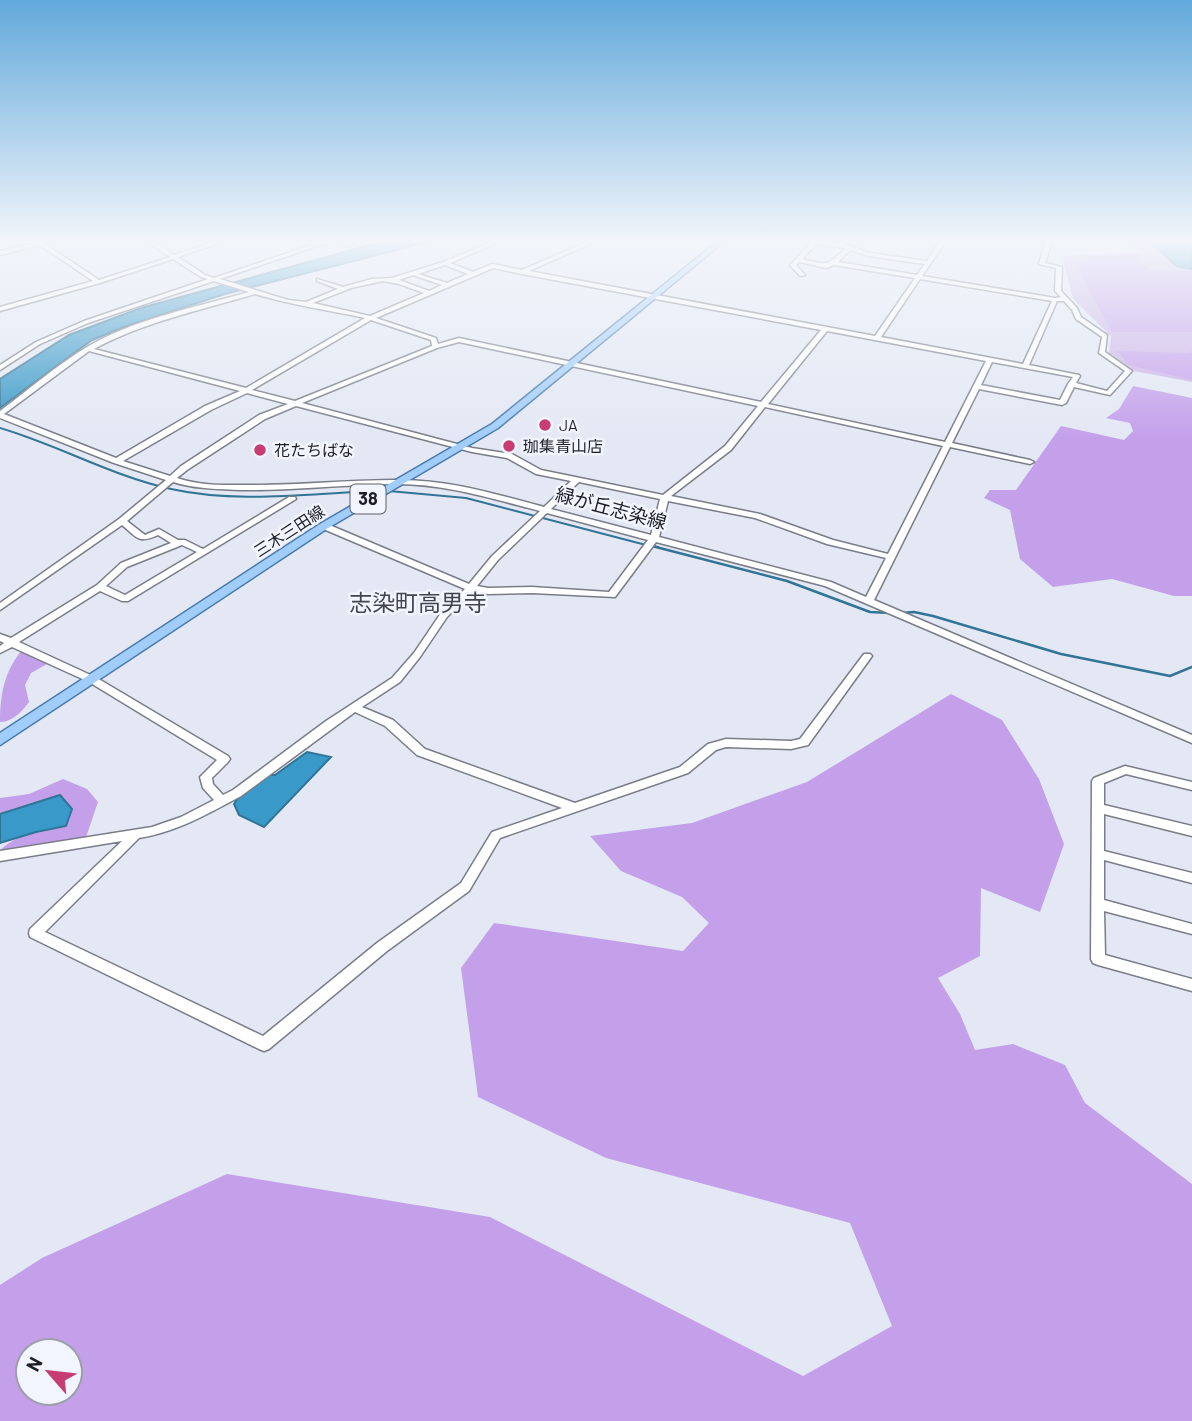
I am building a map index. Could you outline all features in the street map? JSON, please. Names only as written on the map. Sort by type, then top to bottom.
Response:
[{"type":"main road","name":"三木三田線","points":[[0,740],[324,526],[495,426],[640,306]]},
{"type":"street","points":[[0,369],[60,332],[133,306]]},
{"type":"street","points":[[0,415],[88,349],[148,323],[206,306]]},
{"type":"street","points":[[318,306],[371,318],[434,340],[435,347]]},
{"type":"street","points":[[117,461],[208,408],[246,391],[371,318],[398,306]]},
{"type":"street","points":[[706,306],[1077,376],[1062,403],[976,386]]},
{"type":"street","points":[[877,338],[898,306]]},
{"type":"street","points":[[1025,366],[1052,306]]},
{"type":"street","points":[[1071,384],[1108,394],[1129,371],[1102,353],[1105,336],[1078,318],[1072,306]]},
{"type":"street","points":[[324,526],[471,588],[488,591],[532,590],[612,595],[654,538],[666,497],[720,456],[825,329]]},
{"type":"street","points":[[0,607],[122,521],[169,480],[262,416],[435,347],[459,340],[1030,462]]},
{"type":"street","points":[[88,349],[460,447],[498,453],[538,472],[757,516],[830,542],[891,556]]},
{"type":"street","points":[[869,600],[990,360]]},
{"type":"street","name":"緑が丘志染線","points":[[0,415],[169,480],[220,488],[427,483],[469,490],[545,509],[828,584],[1192,738]]},
{"type":"street","points":[[0,856],[135,835],[185,820],[222,802],[396,680],[444,615],[471,588],[495,558],[577,480]]},
{"type":"street","points":[[100,587],[125,598],[292,499]]},
{"type":"street","points":[[122,521],[144,538],[159,533],[178,544]]},
{"type":"street","points":[[0,650],[5,639],[100,587],[124,565],[183,542],[203,552]]},
{"type":"street","points":[[5,639],[93,680],[224,758],[206,777],[207,785],[222,802]]},
{"type":"street","points":[[135,835],[35,933],[264,1044],[383,947],[465,887],[496,835],[684,770],[712,747],[726,743],[791,746],[804,741],[867,656]]},
{"type":"street","points":[[354,708],[389,723],[421,751],[572,807]]},
{"type":"street","points":[[1192,786],[1125,770],[1098,781],[1098,959],[1192,985]]},
{"type":"street","points":[[1098,808],[1192,831]]},
{"type":"street","points":[[1098,854],[1192,878]]},
{"type":"street","points":[[1098,904],[1192,929]]},
{"type":"shaded area","points":[[1081,306],[1192,306],[1192,382],[1134,371],[1109,353],[1111,336]]},
{"type":"shaded area","points":[[1098,306],[1192,306],[1192,332],[1112,332]]},
{"type":"shaded area","points":[[1192,350],[1192,380],[1128,365],[1118,351],[1190,353]]},
{"type":"shaded area","points":[[1133,386],[1192,398],[1192,596],[1174,596],[1112,579],[1053,587],[1020,559],[1010,510],[984,498],[990,490],[1016,490],[1061,426],[1124,440],[1133,431],[1130,423],[1106,418],[1119,409]]},
{"type":"shaded area","points":[[21,651],[47,664],[31,673],[25,685],[29,702],[26,706],[13,718],[0,722],[4,685]]},
{"type":"shaded area","points":[[951,694],[1002,720],[1039,779],[1064,844],[1040,912],[981,888],[980,956],[938,978],[960,1014],[975,1050],[1013,1044],[1065,1065],[1085,1103],[1192,1184],[1192,1421],[0,1421],[0,1285],[42,1258],[227,1174],[490,1217],[803,1376],[892,1326],[850,1223],[606,1158],[478,1097],[461,968],[494,923],[683,951],[709,923],[682,897],[621,871],[590,836],[692,823],[807,782]]},
{"type":"shaded area","points":[[63,779],[87,789],[98,802],[85,840],[0,851],[13,840],[66,826],[12,811],[0,814],[0,798],[29,794]]},
{"type":"water","points":[[187,306],[92,340],[0,408],[0,379],[69,335],[141,308]]},
{"type":"water","points":[[307,752],[331,757],[264,827],[239,815],[234,804],[237,799],[266,775],[275,775]]},
{"type":"water","points":[[60,795],[72,809],[66,826],[0,843],[0,814]]},
{"type":"waterway","points":[[0,428],[128,476],[171,489],[249,497],[379,491]]},
{"type":"waterway","points":[[389,491],[466,498],[646,545]]},
{"type":"waterway","points":[[658,547],[652,546],[787,581],[870,612],[891,613]]},
{"type":"waterway","points":[[901,613],[914,612],[933,616],[1061,654],[1170,676],[1192,667]]},
{"type":"place","name":"JA","points":[[545,425]]},
{"type":"place","name":"珈集青山店","points":[[509,446]]},
{"type":"place","name":"花たちばな","points":[[260,450]]},
{"type":"district","name":"志染町高男寺","points":[[418,603]]}]
